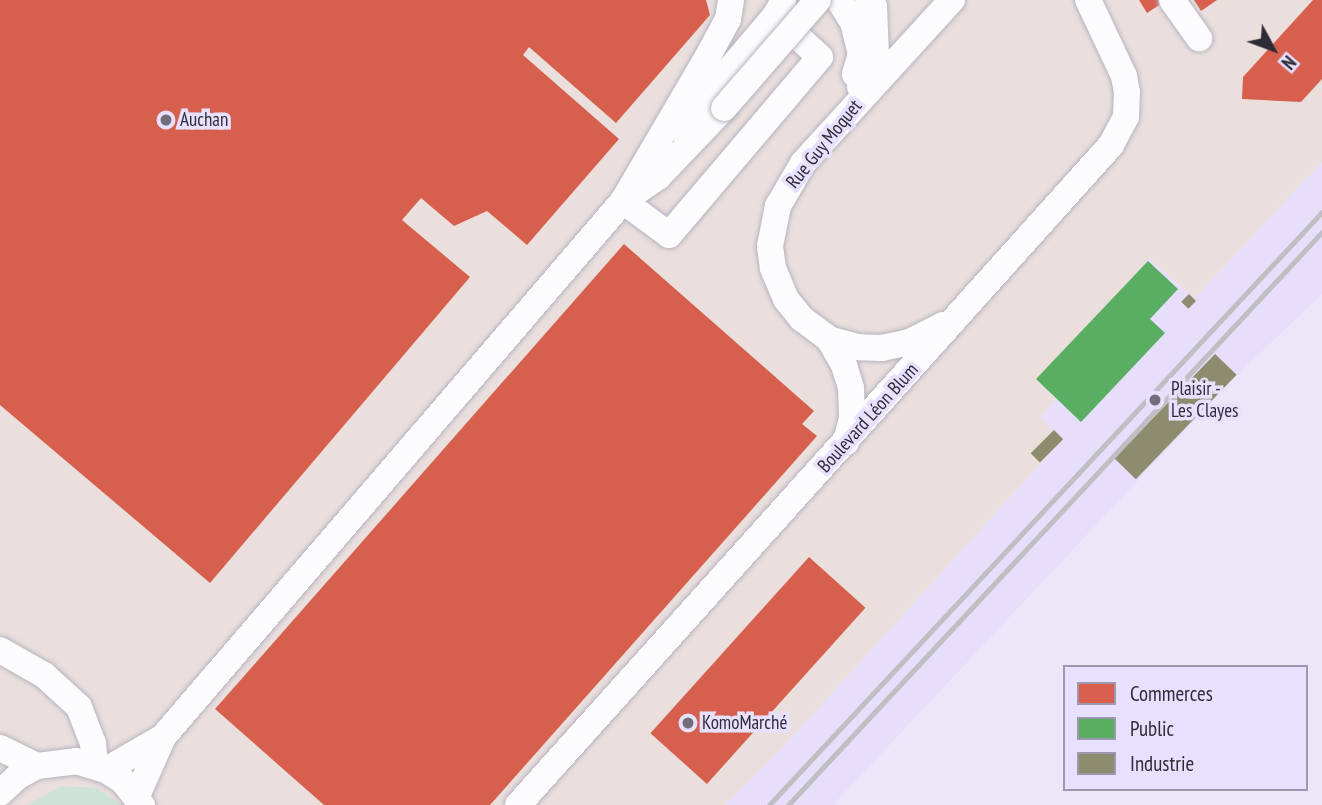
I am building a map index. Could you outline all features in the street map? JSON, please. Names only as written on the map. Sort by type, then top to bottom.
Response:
[{"type":"street","points":[[100,768],[163,737],[623,201],[728,19],[731,0]]},
{"type":"street","points":[[623,201],[658,177],[724,108],[818,0]]},
{"type":"street","points":[[839,0],[853,22],[860,54],[844,117]]},
{"type":"street","points":[[844,117],[876,55],[874,8],[869,0]]},
{"type":"street","name":"Rue Guy Moquet","points":[[952,0],[844,117],[787,186],[771,233],[773,268],[786,299],[802,319],[829,339],[858,347],[896,346],[960,316]]},
{"type":"street","name":"Boulevard Léon Blum","points":[[518,805],[1098,162],[1122,126],[1128,99],[1124,76],[1088,0]]},
{"type":"street","points":[[1172,0],[1199,38]]},
{"type":"street","points":[[623,201],[669,234],[820,57],[779,8],[698,107],[658,177]]},
{"type":"street","name":"Rue Guy Moquet","points":[[829,339],[844,365],[851,388],[852,418],[845,444]]},
{"type":"street","points":[[0,650],[44,675],[79,707],[100,768]]},
{"type":"street","points":[[0,793],[17,777],[37,766],[76,761],[100,768],[143,802],[163,737]]},
{"type":"street","points":[[0,748],[37,766]]},
{"type":"shaded area","points":[[0,0],[1322,0],[1322,162],[1194,299],[1150,259],[1036,379],[1057,399],[1063,439],[787,743],[725,805],[0,805]]},
{"type":"shaded area","points":[[1322,162],[1322,294],[1237,375],[833,805],[725,805],[787,743],[1063,439],[1040,417],[1056,399],[1036,379],[1150,259],[1194,299]]},
{"type":"green space","points":[[62,786],[96,788],[123,805],[27,805]]},
{"type":"building: Commerces","points":[[0,0],[706,0],[710,15],[616,123],[529,47],[523,55],[619,139],[527,245],[487,211],[454,226],[421,198],[402,220],[470,277],[210,583],[0,405]]},
{"type":"building: Commerces","points":[[1139,0],[1163,0],[1164,2],[1147,13]]},
{"type":"building: Commerces","points":[[1194,0],[1217,0],[1201,11]]},
{"type":"building: Commerces","points":[[1313,0],[1322,0],[1322,79],[1301,102],[1242,99],[1243,77]]},
{"type":"building: Commerces","points":[[624,244],[814,411],[802,424],[817,436],[490,805],[324,805],[215,709]]},
{"type":"building: Commerces","points":[[809,557],[865,608],[707,784],[650,733]]},
{"type":"building: Public","name":"Plaisir - Les Clayes","points":[[1148,261],[1178,289],[1150,319],[1165,333],[1081,422],[1036,379]]},
{"type":"building: Industrie","points":[[1189,294],[1196,301],[1188,309],[1181,302]]},
{"type":"building: Industrie","points":[[1215,354],[1237,375],[1136,479],[1114,458]]},
{"type":"building: Industrie","points":[[1054,430],[1063,439],[1040,463],[1031,453]]},
{"type":"railway","points":[[769,805],[1322,212]]},
{"type":"railway","points":[[788,805],[1322,232]]},
{"type":"place","name":"Auchan","points":[[166,120]]},
{"type":"place","name":"Plaisir - Les Clayes","points":[[1155,400]]},
{"type":"place","name":"KomoMarché","points":[[688,723]]}]
